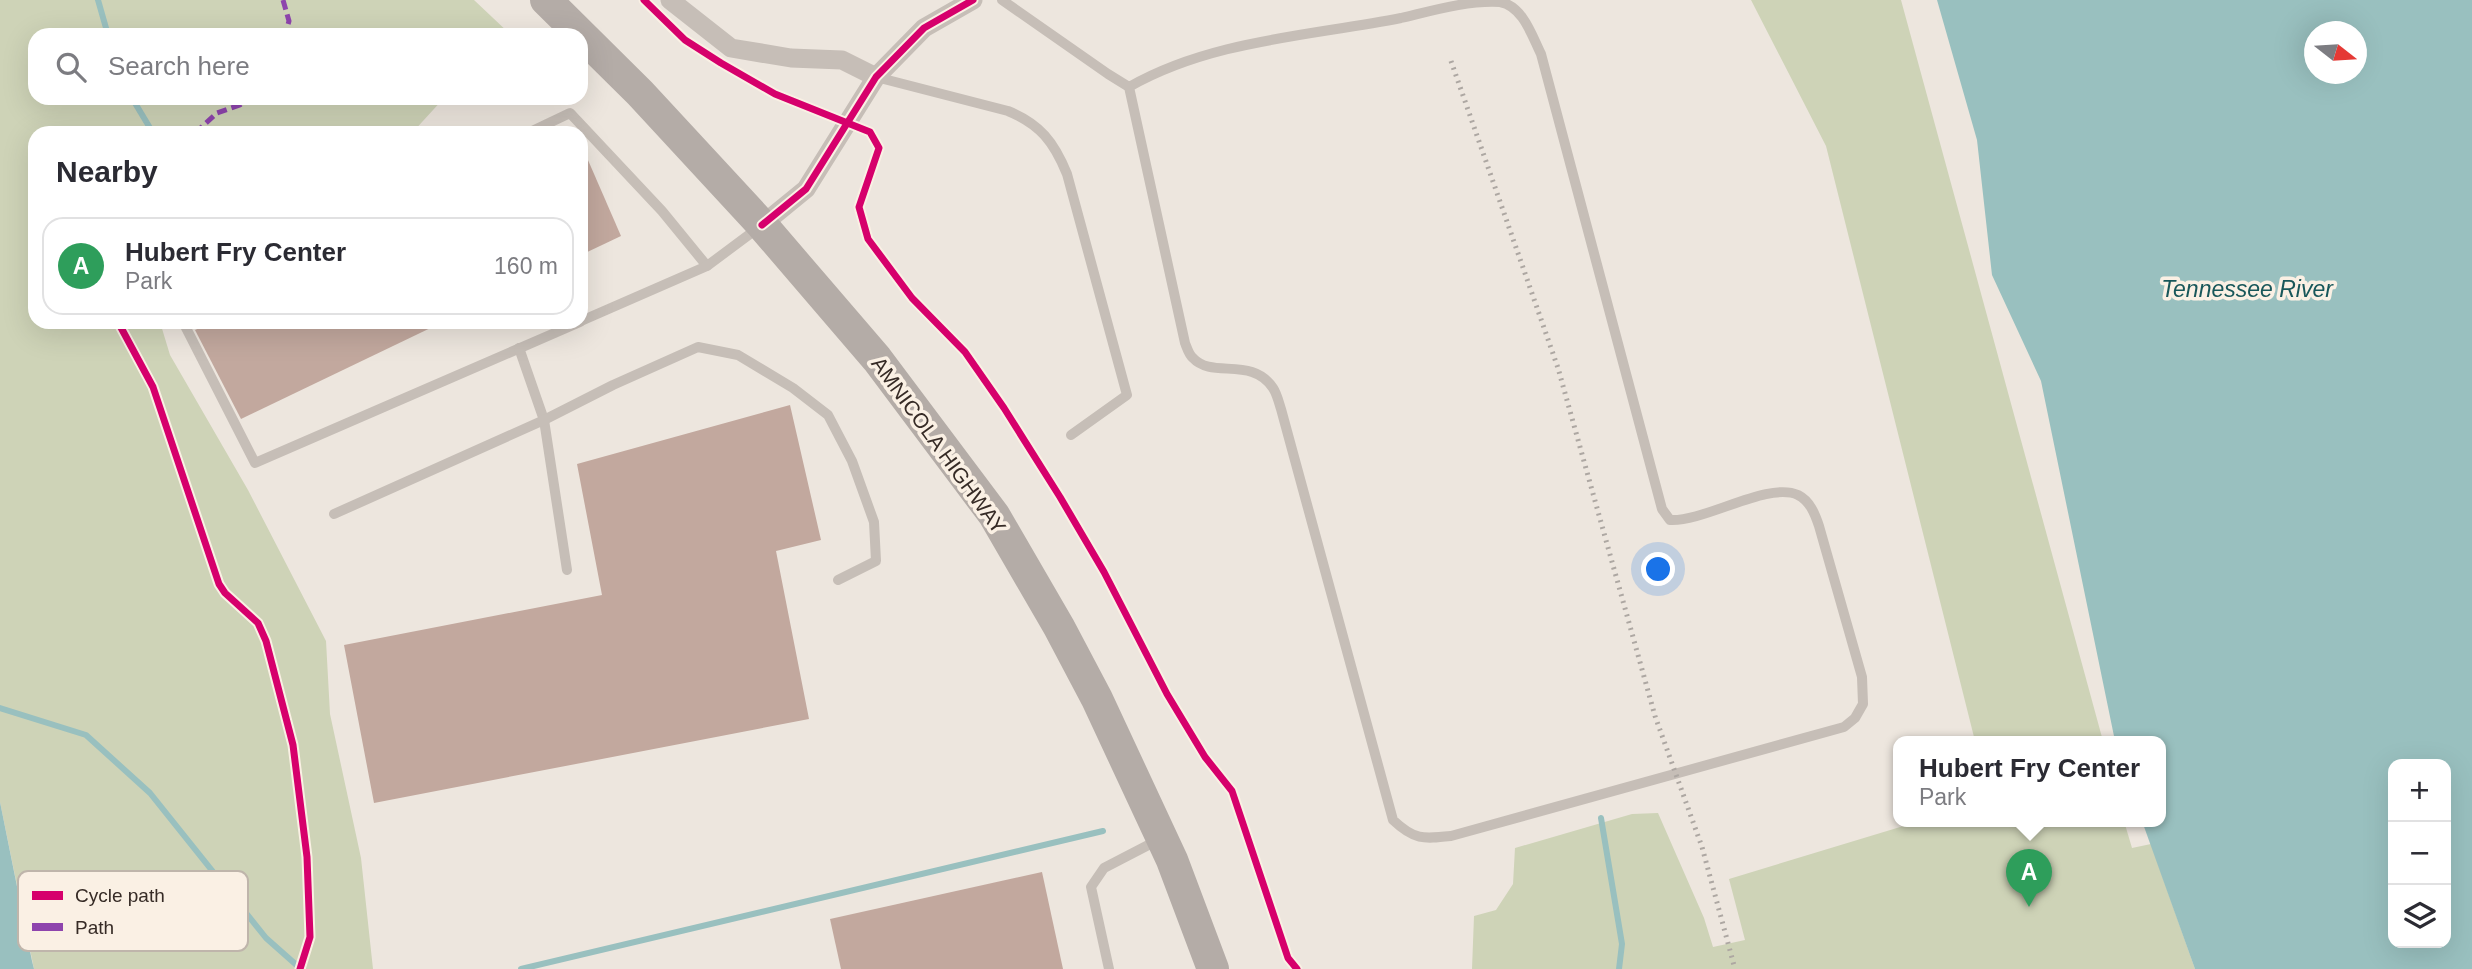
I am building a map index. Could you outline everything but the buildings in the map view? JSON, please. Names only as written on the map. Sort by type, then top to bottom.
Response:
[{"type":"main road","name":"AMNICOLA HIGHWAY","points":[[546,0],[574,28]]},
{"type":"main road","name":"AMNICOLA HIGHWAY","points":[[588,42],[640,93],[762,225],[877,359],[994,515],[1097,699],[1162,838],[1213,969]]},
{"type":"street","points":[[670,0],[731,48],[791,58],[842,60],[876,77]]},
{"type":"street","points":[[762,225],[806,189],[876,77],[924,28],[973,0]]},
{"type":"lane","points":[[1002,0],[1129,86],[1185,343],[1193,359],[1213,368],[1258,373],[1273,388],[1281,409],[1393,821],[1406,832],[1424,839],[1451,836],[1844,727],[1855,719],[1863,704],[1862,677],[1819,526],[1807,502],[1797,494],[1781,492],[1762,495],[1684,521],[1670,520],[1662,509],[1541,54],[1528,27],[1515,9],[1502,2],[1465,4],[1269,41],[1195,57],[1157,71],[1129,86]]},
{"type":"lane","points":[[876,77],[1007,111],[1024,118],[1036,126],[1061,159],[1127,395],[1071,435]]},
{"type":"lane","points":[[543,126],[570,113],[582,126]]},
{"type":"lane","points":[[588,132],[662,211],[707,266]]},
{"type":"lane","points":[[588,318],[707,266],[762,225]]},
{"type":"lane","points":[[187,329],[255,463],[564,329]]},
{"type":"lane","points":[[334,514],[544,420],[698,347],[738,355],[793,388],[828,415],[852,461],[874,522],[876,561],[838,580]]},
{"type":"lane","points":[[519,348],[544,420],[567,570]]},
{"type":"lane","points":[[1108,969],[1091,887],[1104,868],[1162,838]]},
{"type":"green space","points":[[0,0],[474,0],[504,28],[28,28],[28,105],[438,105],[418,126],[28,126],[28,329],[162,329],[170,355],[248,490],[326,641],[330,714],[361,858],[373,969],[34,969],[30,951],[248,951],[248,871],[18,871],[18,890],[0,802]]},
{"type":"green space","points":[[1751,0],[1901,0],[2102,736],[1974,736],[1826,146]]},
{"type":"green space","points":[[1658,813],[1704,918],[1713,947],[1745,940],[1729,879],[1900,827],[2126,827],[2132,848],[2151,844],[2195,969],[1472,969],[1474,916],[1496,910],[1513,884],[1515,848],[1632,814]]},
{"type":"water","name":"Tennessee River","points":[[1937,0],[2472,0],[2472,969],[2195,969],[2144,827],[2166,827],[2166,736],[2114,736],[2041,381],[1992,275],[1977,140]]},
{"type":"water","points":[[0,802],[18,891],[18,951],[30,951],[34,969],[0,969]]},
{"type":"waterway","points":[[98,0],[106,28]]},
{"type":"waterway","points":[[136,105],[149,126]]},
{"type":"waterway","points":[[0,708],[86,735],[150,793],[212,871]]},
{"type":"waterway","points":[[1601,818],[1622,944],[1619,969]]},
{"type":"waterway","points":[[521,969],[1103,831]]},
{"type":"waterway","points":[[248,916],[266,938],[301,969]]},
{"type":"railway","points":[[1451,61],[1558,368],[1655,716],[1702,847],[1735,969]]},
{"type":"marked path","points":[[283,0],[289,21],[287,28]]},
{"type":"marked path","points":[[203,126],[217,113],[240,105]]},
{"type":"cycle path","points":[[644,0],[685,40],[721,63],[775,94],[870,132],[879,148],[859,207],[868,239],[912,298],[965,352],[1060,497],[1104,572],[1167,694],[1205,757],[1232,791],[1288,958],[1297,969]]},
{"type":"cycle path","points":[[762,225],[806,189],[876,77],[924,28],[973,0]]},
{"type":"cycle path","points":[[122,329],[153,387],[219,584],[225,593],[258,623],[266,641],[293,745],[307,857],[310,937],[300,969]]},
{"type":"place","name":"Hubert Fry Center","points":[[2029,907]]}]
